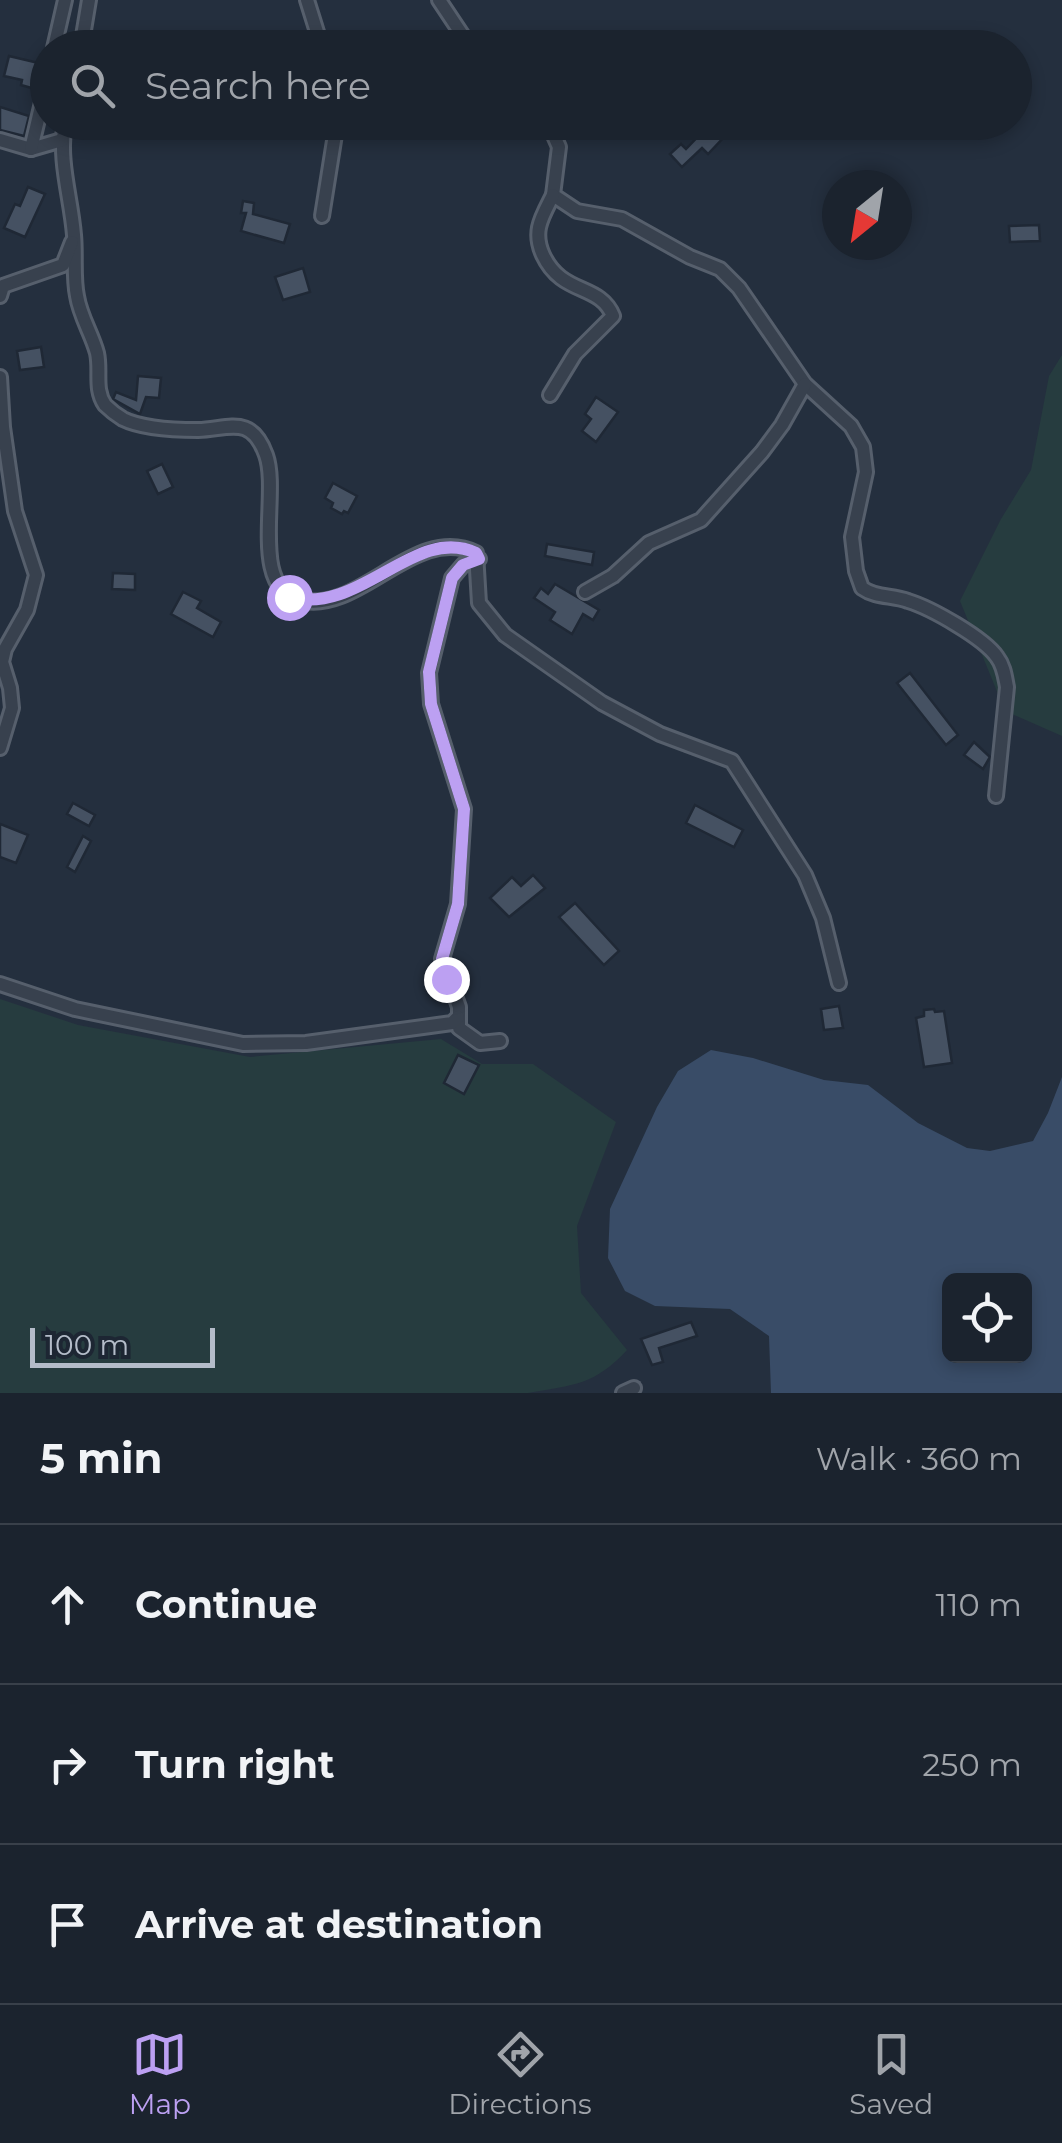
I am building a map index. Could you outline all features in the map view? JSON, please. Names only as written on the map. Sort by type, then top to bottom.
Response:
[{"type":"street","points":[[58,30],[65,0]]},
{"type":"street","points":[[84,30],[89,0]]},
{"type":"street","points":[[307,0],[316,30]]},
{"type":"street","points":[[439,0],[459,30]]},
{"type":"street","points":[[0,140],[32,148],[62,140],[74,236],[76,296],[98,359],[96,383],[106,405],[124,420],[150,426],[201,430],[241,425],[251,432],[266,455],[270,562],[274,578],[289,597],[307,602],[325,600],[371,582],[419,552],[467,548],[476,553],[478,602],[505,634],[547,666],[631,718],[660,734],[732,761],[805,875],[823,918],[839,983]]},
{"type":"street","points":[[32,148],[34,140]]},
{"type":"street","points":[[322,216],[335,140]]},
{"type":"street","points":[[550,395],[575,354],[613,316],[606,303],[596,296],[557,278],[542,252],[537,228],[553,195],[558,147],[555,140]]},
{"type":"street","points":[[553,195],[577,210],[622,219],[720,269],[739,288],[805,384],[851,426],[863,447],[866,472],[852,538],[862,588],[876,595],[910,601],[988,647],[998,658],[1007,688],[996,796]]},
{"type":"street","points":[[0,296],[3,286],[62,265],[74,236]]},
{"type":"street","points":[[0,377],[15,511],[36,576],[27,610],[4,649],[2,662],[12,708],[0,748]]},
{"type":"street","points":[[585,592],[613,576],[650,542],[701,520],[762,452],[805,384]]},
{"type":"street","points":[[479,559],[463,565],[452,578],[429,672],[431,704],[464,809],[458,904],[442,959],[459,1007],[459,1028],[480,1043],[500,1041]]},
{"type":"street","points":[[0,984],[75,1009],[243,1044],[346,1039],[452,1023],[458,1017]]},
{"type":"green space","points":[[1062,355],[1062,736],[1005,711],[960,601],[1001,519],[1031,470],[1049,376]]},
{"type":"green space","points":[[0,999],[78,1025],[250,1057],[441,1039],[482,1064],[533,1064],[616,1122],[577,1226],[581,1293],[627,1350],[594,1377],[528,1393],[0,1393]]},
{"type":"water","points":[[711,1050],[753,1058],[824,1080],[868,1085],[918,1123],[967,1148],[990,1151],[1033,1141],[1062,1077],[1062,1393],[771,1393],[769,1336],[730,1309],[655,1306],[625,1291],[608,1258],[610,1209],[678,1071]]},
{"type":"building","points":[[9,56],[30,61],[30,88],[21,85],[22,80],[4,76]]},
{"type":"building","points":[[0,107],[29,116],[24,136],[0,130]]},
{"type":"building","points":[[695,140],[721,140],[708,154],[702,148],[682,167],[670,154],[681,144],[686,149]]},
{"type":"building","points":[[28,187],[45,194],[25,237],[4,228]]},
{"type":"building","points":[[243,201],[254,203],[253,214],[290,224],[284,243],[241,231],[246,213],[241,213]]},
{"type":"building","points":[[1039,225],[1040,241],[1010,242],[1009,226]]},
{"type":"building","points":[[303,268],[310,292],[283,300],[275,277]]},
{"type":"building","points":[[41,347],[44,367],[20,370],[17,351]]},
{"type":"building","points":[[138,376],[161,378],[159,398],[146,397],[140,414],[113,399],[116,392],[136,400]]},
{"type":"building","points":[[596,397],[618,412],[596,442],[582,431],[591,419],[585,414]]},
{"type":"building","points":[[162,464],[173,487],[158,494],[147,471]]},
{"type":"building","points":[[333,483],[357,496],[348,513],[331,508],[333,503],[325,498]]},
{"type":"building","points":[[547,544],[594,552],[592,565],[545,556]]},
{"type":"building","points":[[113,573],[135,574],[135,590],[112,589]]},
{"type":"building","points":[[555,584],[599,610],[593,620],[583,614],[572,634],[550,620],[555,612],[534,598],[541,588],[548,594]]},
{"type":"building","points":[[183,592],[201,601],[197,608],[221,622],[213,637],[171,614]]},
{"type":"building","points":[[910,673],[958,735],[946,745],[897,683]]},
{"type":"building","points":[[974,742],[990,757],[983,769],[964,755]]},
{"type":"building","points":[[73,803],[95,815],[89,826],[67,814]]},
{"type":"building","points":[[695,805],[743,830],[734,847],[686,823]]},
{"type":"building","points":[[0,824],[28,835],[16,863],[0,857]]},
{"type":"building","points":[[83,836],[91,841],[75,872],[67,867]]},
{"type":"building","points":[[533,875],[545,888],[509,917],[490,898],[512,877],[521,886]]},
{"type":"building","points":[[575,903],[619,951],[604,965],[559,917]]},
{"type":"building","points":[[839,1006],[843,1028],[824,1030],[821,1009]]},
{"type":"building","points":[[924,1010],[944,1011],[952,1063],[924,1067],[916,1018],[924,1016]]},
{"type":"building","points":[[458,1055],[479,1065],[464,1094],[444,1083]]},
{"type":"building","points":[[691,1322],[697,1336],[659,1348],[663,1362],[652,1365],[641,1339]]},
{"type":"route","points":[[289,597],[307,602],[325,600],[371,582],[419,552],[467,548],[479,559],[463,565],[452,578],[429,672],[431,704],[464,809],[458,904],[442,959],[446,979]]}]
